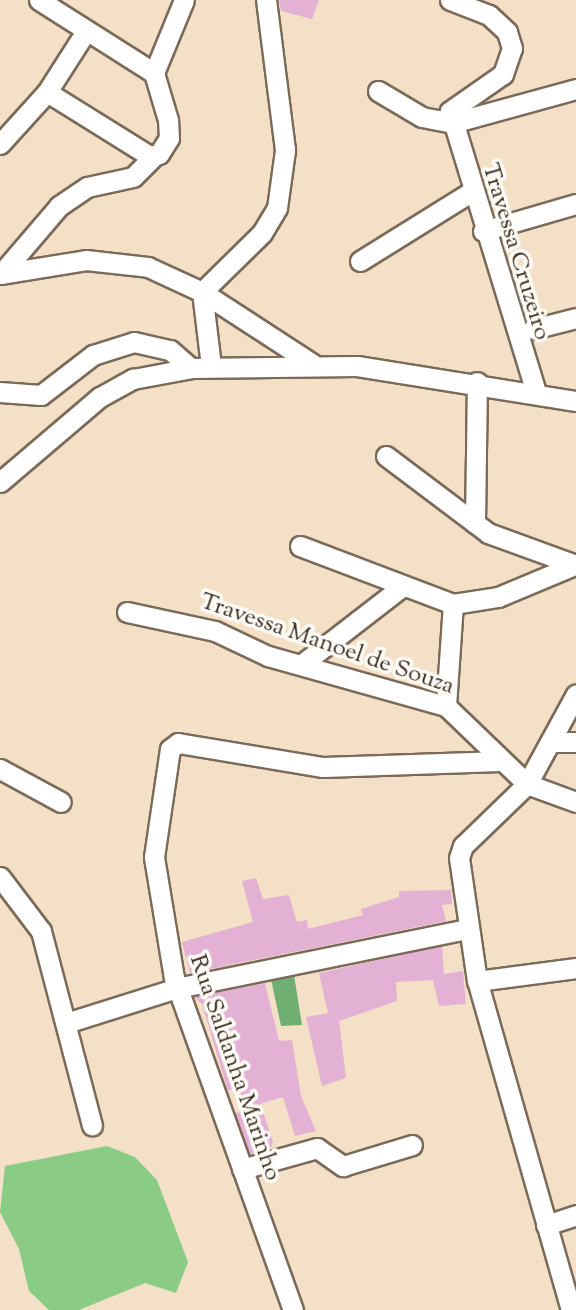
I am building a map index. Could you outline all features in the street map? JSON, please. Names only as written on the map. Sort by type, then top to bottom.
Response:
[{"type":"street","points":[[39,0],[154,72]]},
{"type":"street","points":[[0,274],[65,202],[87,187],[133,177],[169,138],[154,72],[184,0]]},
{"type":"street","points":[[202,292],[262,233],[277,208],[285,150],[266,0]]},
{"type":"street","points":[[450,0],[489,15],[507,32],[512,48],[503,74],[456,102],[452,124]]},
{"type":"street","points":[[0,144],[47,92],[86,31]]},
{"type":"street","points":[[378,91],[422,117],[452,124],[576,89]]},
{"type":"street","points":[[47,92],[154,156]]},
{"type":"street","name":"Travessa Cruzeiro","points":[[452,124],[483,231],[536,393]]},
{"type":"street","points":[[360,261],[471,192]]},
{"type":"street","points":[[483,231],[576,204]]},
{"type":"street","points":[[0,274],[116,260],[148,267],[202,292],[313,364]]},
{"type":"street","points":[[202,292],[211,366]]},
{"type":"street","points":[[533,329],[576,318]]},
{"type":"street","points":[[0,392],[41,395],[93,355],[134,342],[170,350],[191,368]]},
{"type":"street","points":[[0,482],[100,397],[133,379],[191,368],[313,364],[477,382],[576,401]]},
{"type":"street","points":[[475,523],[477,382]]},
{"type":"street","points":[[386,456],[475,523],[519,547],[576,565]]},
{"type":"street","points":[[300,546],[453,604],[498,597],[576,565]]},
{"type":"street","points":[[302,664],[403,586]]},
{"type":"street","points":[[446,706],[453,604]]},
{"type":"street","name":"Travessa Manoel de Souza","points":[[127,612],[215,631],[302,664],[446,706],[527,783],[576,802]]},
{"type":"street","points":[[571,1310],[477,981],[466,929],[461,851],[527,783],[576,694]]},
{"type":"street","points":[[550,742],[576,741]]},
{"type":"street","name":"Rua Saldanha Marinho","points":[[293,1310],[177,988],[154,857],[168,754],[178,743],[302,765],[501,761]]},
{"type":"street","points":[[0,769],[61,802]]},
{"type":"street","points":[[0,877],[41,930],[92,1125]]},
{"type":"street","points":[[66,1023],[177,988],[466,929]]},
{"type":"street","points":[[477,981],[576,968]]},
{"type":"street","points":[[242,1169],[317,1149],[343,1166],[412,1145]]},
{"type":"street","points":[[546,1225],[576,1215]]},
{"type":"green space","points":[[294,975],[302,1025],[281,1026],[271,979]]},
{"type":"green space","points":[[107,1146],[135,1157],[157,1180],[188,1262],[176,1293],[145,1283],[79,1310],[49,1310],[29,1291],[19,1249],[0,1212],[5,1166]]},
{"type":"building","points":[[279,0],[319,0],[312,19],[281,11]]},
{"type":"building","points":[[256,878],[263,899],[289,895],[297,922],[307,920],[308,929],[363,915],[361,909],[399,897],[399,891],[451,890],[452,904],[442,905],[446,921],[190,973],[182,942],[253,922],[242,881]]},
{"type":"building","points":[[442,946],[444,974],[463,971],[466,1004],[439,1006],[433,980],[396,982],[397,1001],[339,1021],[346,1078],[322,1086],[306,1017],[328,1013],[319,973]]},
{"type":"building","points":[[265,983],[279,1041],[292,1040],[301,1096],[316,1131],[295,1136],[283,1097],[260,1104],[273,1141],[271,1148],[250,1154],[235,1113],[242,1112],[235,1088],[228,1091],[202,1004],[194,997]]}]
